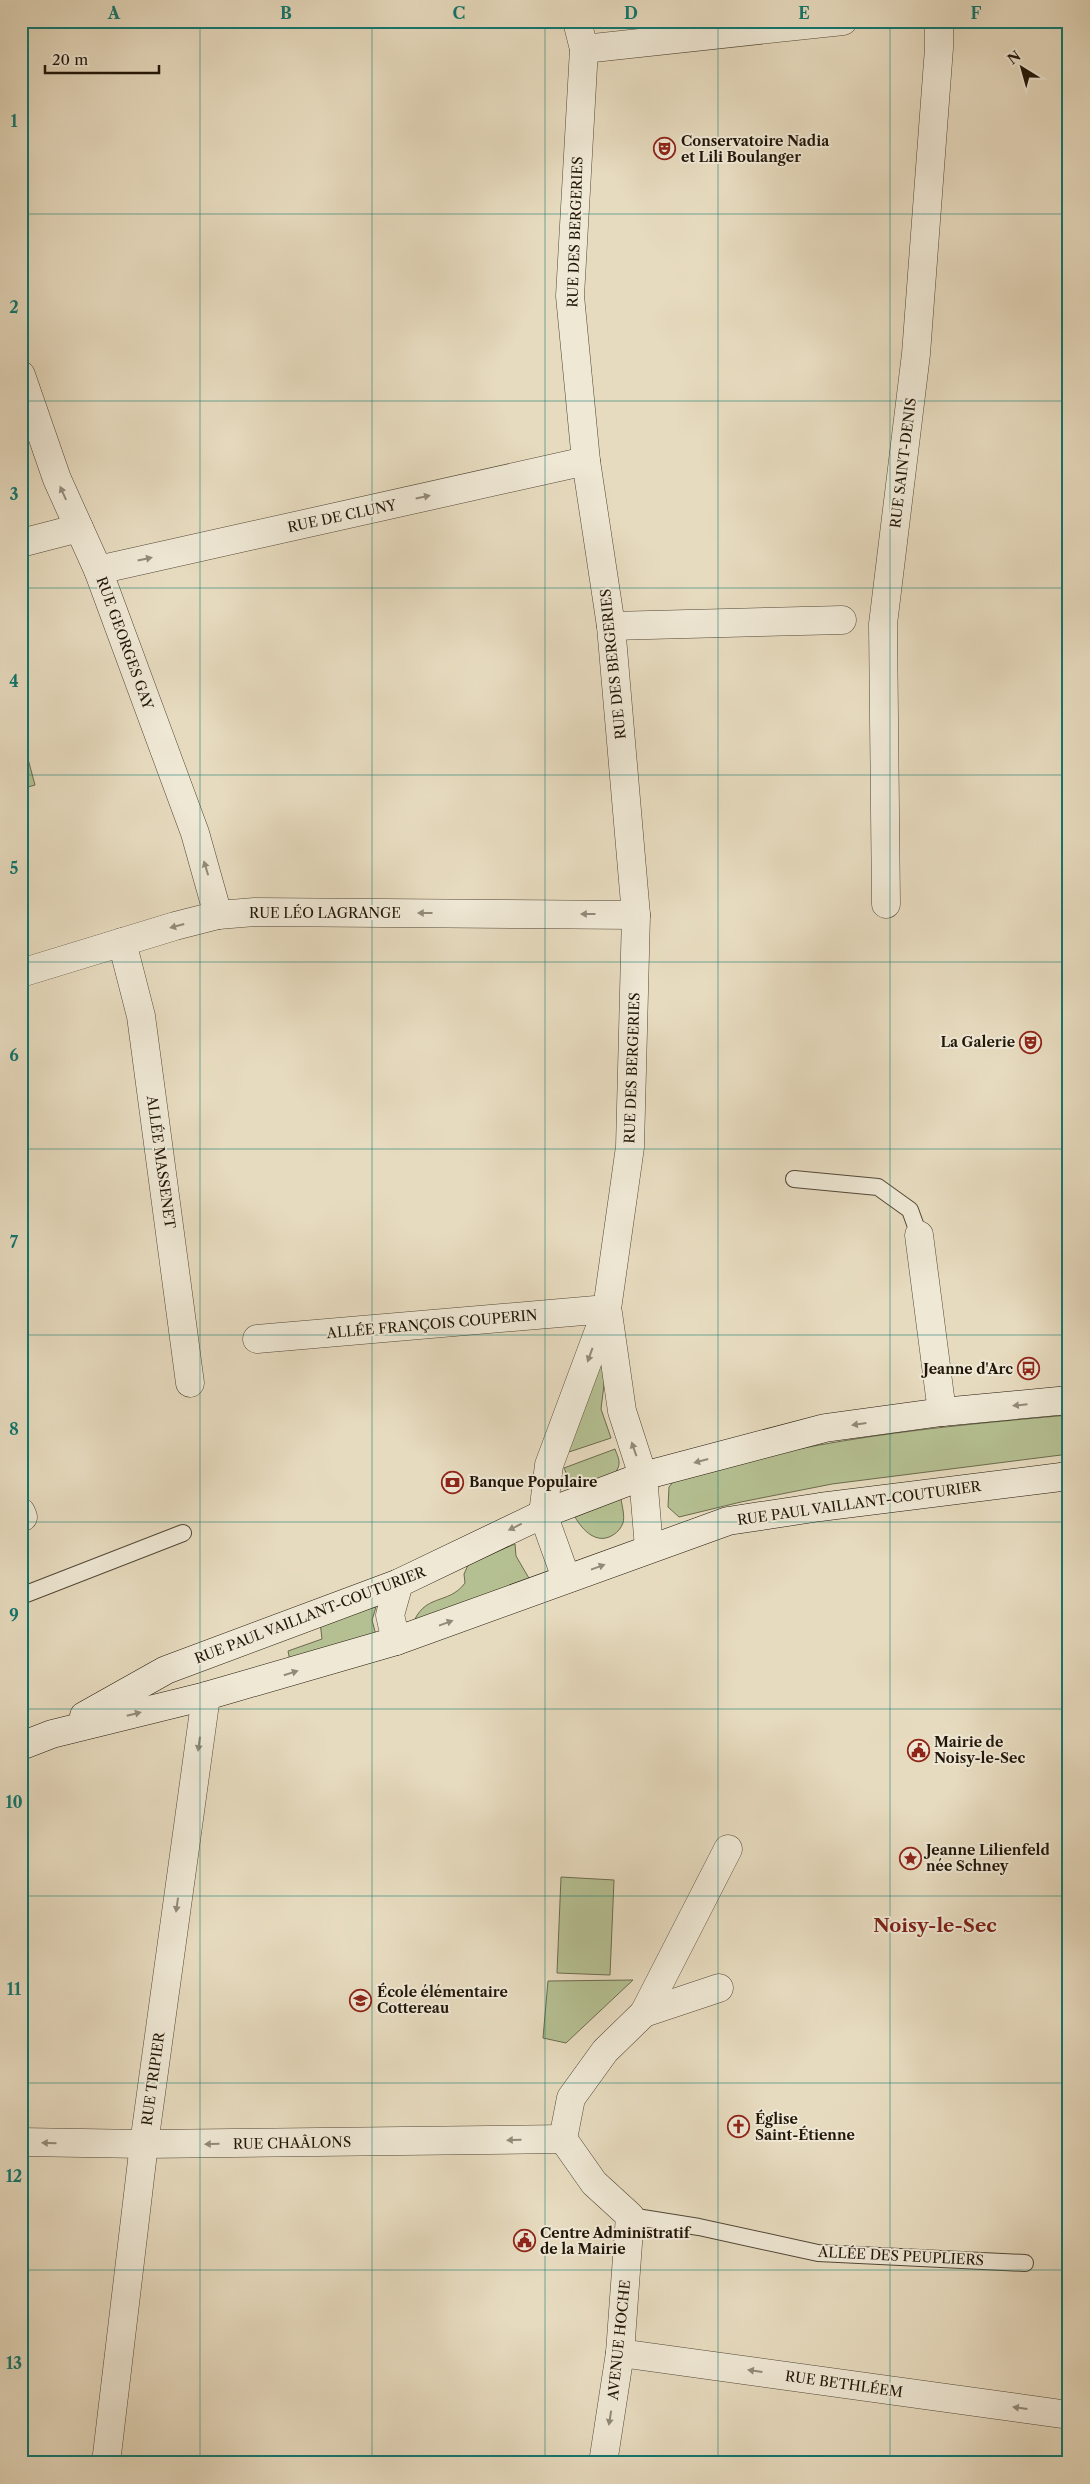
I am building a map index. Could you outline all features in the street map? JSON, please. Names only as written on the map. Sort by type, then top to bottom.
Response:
[{"type":"street","name":"RUE DES BERGERIES","points":[[566,1578],[543,1514],[550,1466],[607,1309],[630,1147],[636,915],[611,626],[586,461],[570,296],[584,49],[577,21]]},
{"type":"street","points":[[584,49],[843,21]]},
{"type":"street","name":"RUE SAINT-DENIS","points":[[886,904],[883,624],[916,354],[938,58],[939,21]]},
{"type":"street","name":"RUE GEORGES GAY","points":[[21,374],[57,479],[98,570],[195,833],[218,915]]},
{"type":"street","name":"RUE DE CLUNY","points":[[98,570],[586,461]]},
{"type":"street","points":[[21,543],[79,528]]},
{"type":"street","points":[[611,626],[842,620]]},
{"type":"street","name":"RUE LÉO LAGRANGE","points":[[21,973],[218,915],[255,912],[636,915]]},
{"type":"street","name":"ALLÉE MASSENET","points":[[122,942],[141,1016],[190,1383]]},
{"type":"street","points":[[919,1235],[942,1412]]},
{"type":"street","name":"RUE DES BERGERIES","points":[[607,1309],[622,1411],[643,1476],[649,1548]]},
{"type":"street","name":"ALLÉE FRANÇOIS COUPERIN","points":[[257,1340],[607,1309]]},
{"type":"street","name":"RUE PAUL VAILLANT-COUTURIER","points":[[52,1734],[166,1670],[399,1582],[543,1514],[643,1476],[825,1428],[942,1412],[1069,1400]]},
{"type":"street","name":"RUE PAUL VAILLANT-COUTURIER","points":[[21,1746],[52,1734],[206,1696],[396,1641],[728,1521],[820,1507],[1069,1476]]},
{"type":"street","points":[[396,1641],[390,1614],[399,1582]]},
{"type":"street","name":"RUE TRIPIER","points":[[106,2463],[144,2144],[206,1696]]},
{"type":"street","points":[[630,2216],[594,2183],[563,2139],[571,2098],[605,2050],[644,2013],[728,1849]]},
{"type":"street","points":[[644,2013],[719,1988]]},
{"type":"street","name":"RUE CHAÂLONS","points":[[21,2142],[144,2144],[563,2139]]},
{"type":"street","name":"AVENUE HOCHE","points":[[603,2463],[620,2353],[630,2216]]},
{"type":"street","name":"RUE BETHLÉEM","points":[[620,2353],[1069,2415]]},
{"type":"lane","points":[[794,1179],[878,1187],[910,1210],[919,1235]]},
{"type":"lane","points":[[21,1596],[183,1533]]},
{"type":"lane","name":"ALLÉE DES PEUPLIERS","points":[[630,2216],[699,2227],[818,2253],[1025,2263]]},
{"type":"green space","points":[[21,733],[35,785],[21,789]]},
{"type":"green space","points":[[607,1360],[601,1409],[611,1438],[566,1453],[593,1365]]},
{"type":"green space","points":[[1069,1415],[1069,1454],[832,1484],[741,1502],[679,1517],[668,1507],[669,1487],[673,1482],[721,1467],[770,1455],[819,1445],[919,1430]]},
{"type":"green space","points":[[615,1449],[619,1465],[615,1472],[606,1479],[593,1484],[581,1485],[576,1484],[567,1475],[564,1468]]},
{"type":"green space","points":[[621,1499],[624,1514],[623,1523],[616,1533],[607,1538],[591,1535],[575,1517]]},
{"type":"green space","points":[[515,1544],[516,1556],[530,1580],[412,1626],[423,1608],[451,1595],[465,1583],[464,1574],[469,1563]]},
{"type":"green space","points":[[376,1607],[372,1620],[377,1639],[290,1661],[288,1651],[322,1639],[320,1622]]},
{"type":"green space","points":[[561,1877],[614,1880],[610,1975],[557,1973]]},
{"type":"green space","points":[[633,1980],[566,2043],[543,2038],[548,1981]]},
{"type":"place","name":"Conservatoire Nadia et Lili Boulanger","points":[[665,149]]},
{"type":"place","name":"La Galerie","points":[[1031,1042]]},
{"type":"place","name":"Jeanne d'Arc","points":[[1029,1369]]},
{"type":"place","name":"Banque Populaire","points":[[453,1482]]},
{"type":"place","name":"Mairie de Noisy-le-Sec","points":[[918,1750]]},
{"type":"place","name":"Jeanne Lilienfeld née Schney","points":[[910,1858]]},
{"type":"place","name":"École élémentaire Cottereau","points":[[361,2000]]},
{"type":"place","name":"Église Saint-Étienne","points":[[739,2127]]},
{"type":"place","name":"Centre Administratif de la Mairie","points":[[524,2241]]},
{"type":"district","name":"Noisy-le-Sec","points":[[935,1925]]}]
